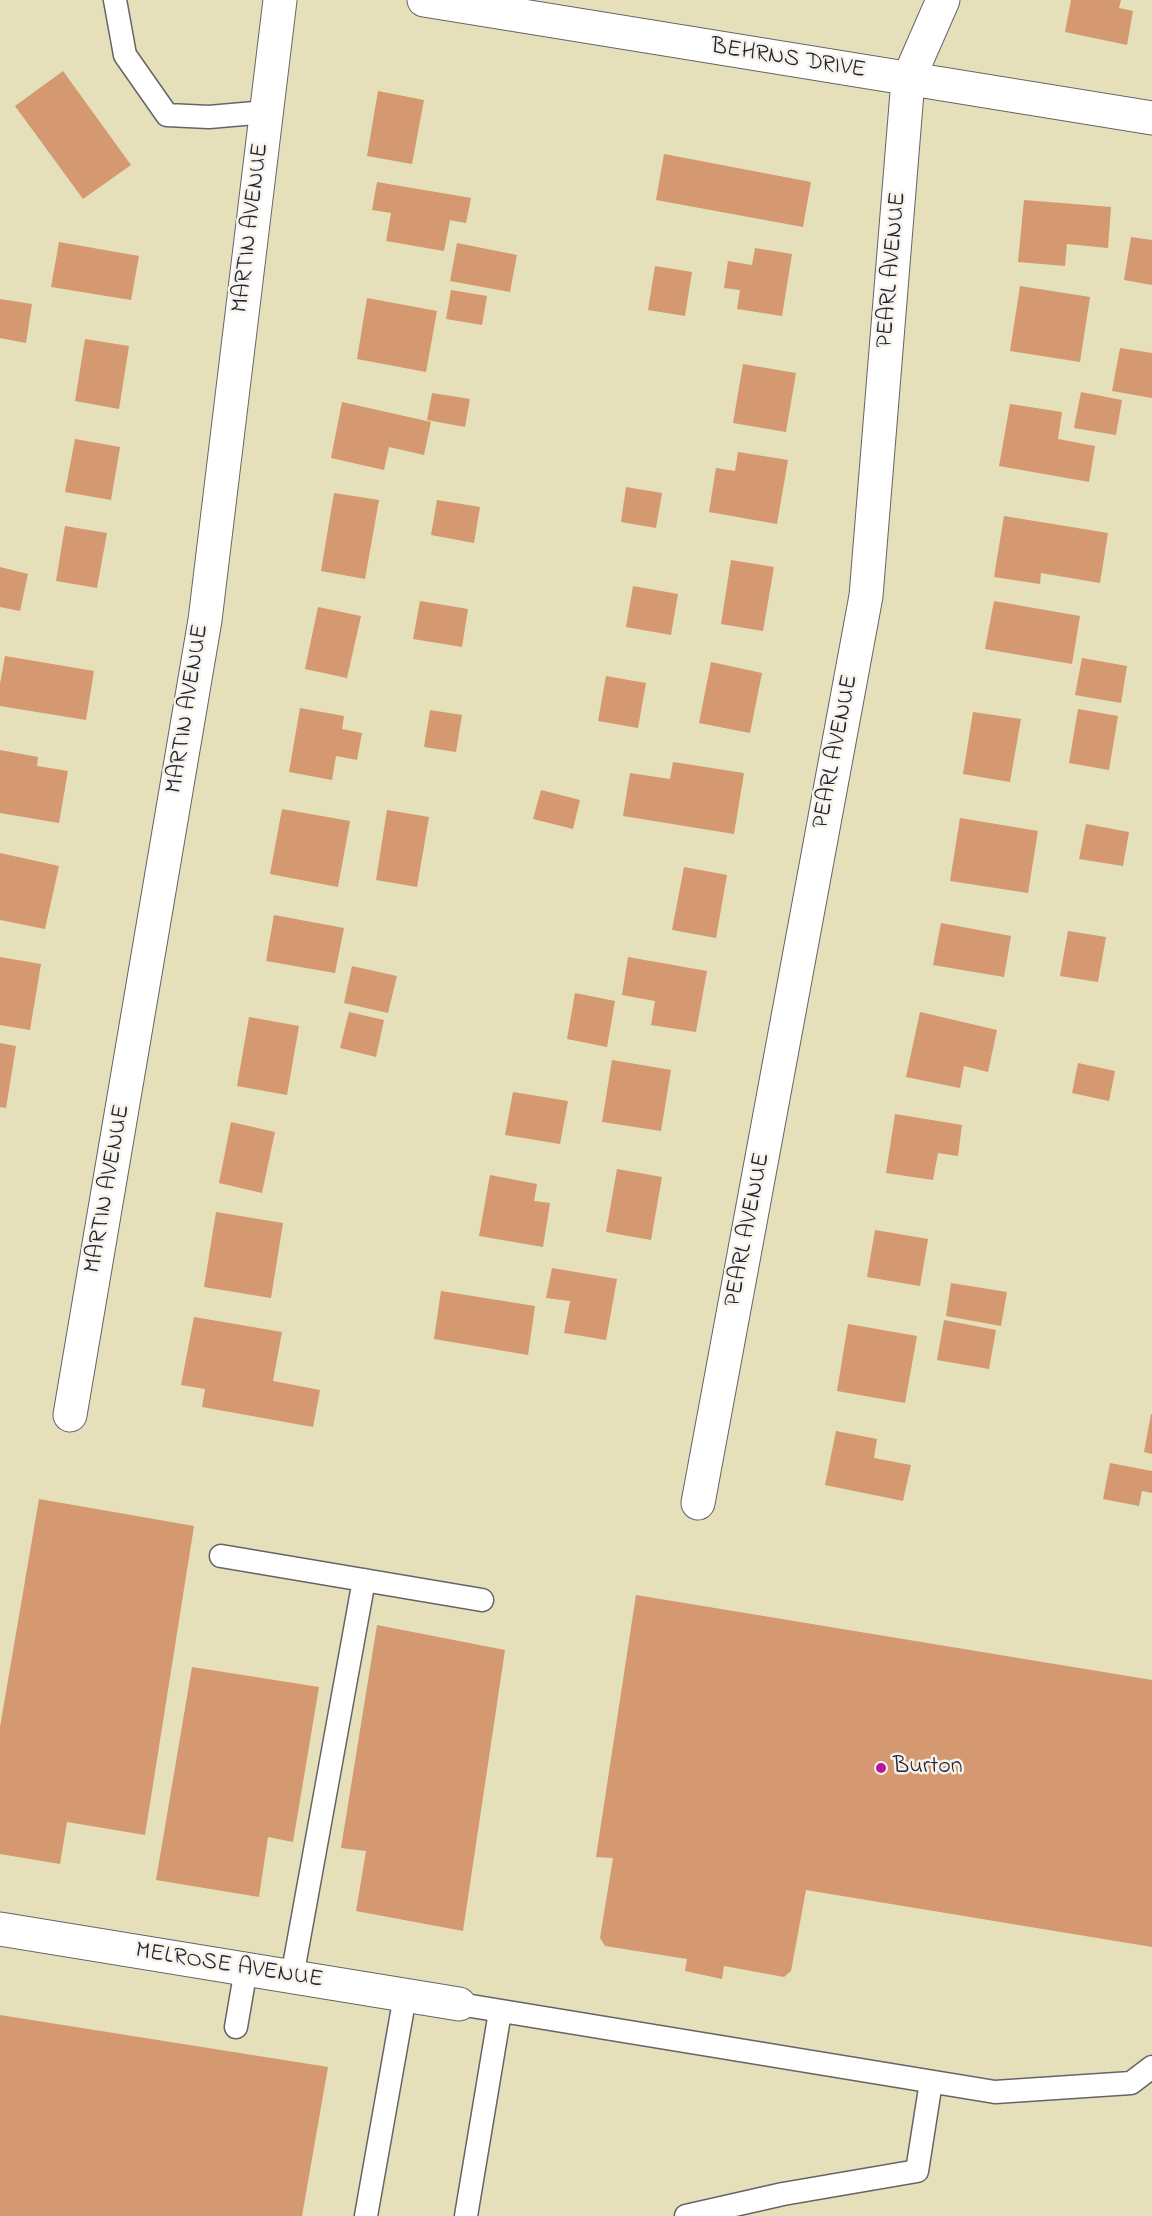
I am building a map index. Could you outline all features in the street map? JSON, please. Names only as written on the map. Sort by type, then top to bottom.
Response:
[{"type":"street","name":"MARTIN AVENUE","points":[[70,1415],[205,620],[280,0]]},
{"type":"street","name":"BEHRNS DRIVE","points":[[424,0],[1152,118]]},
{"type":"street","name":"PEARL AVENUE","points":[[698,1503],[866,596],[908,80],[943,0]]},
{"type":"street","name":"MELROSE AVENUE","points":[[0,1929],[459,2004]]},
{"type":"lane","points":[[115,0],[125,55],[167,115],[209,117],[266,112]]},
{"type":"lane","points":[[221,1556],[482,1600]]},
{"type":"lane","points":[[292,1977],[364,1580]]},
{"type":"lane","points":[[236,2027],[246,1969]]},
{"type":"lane","points":[[366,2216],[405,1996]]},
{"type":"lane","points":[[459,2004],[996,2092],[1131,2083],[1152,2067]]},
{"type":"lane","points":[[466,2216],[500,2012]]},
{"type":"lane","points":[[686,2216],[783,2194],[917,2171],[931,2082]]},
{"type":"building","points":[[1071,0],[1121,0],[1119,8],[1133,11],[1127,45],[1065,32]]},
{"type":"building","points":[[63,71],[131,165],[83,199],[15,106]]},
{"type":"building","points":[[378,91],[424,100],[412,164],[367,156]]},
{"type":"building","points":[[664,154],[811,182],[803,227],[656,200]]},
{"type":"building","points":[[377,182],[471,198],[466,223],[450,220],[444,251],[386,241],[391,213],[372,210]]},
{"type":"building","points":[[1024,200],[1111,207],[1108,248],[1067,244],[1065,266],[1018,262]]},
{"type":"building","points":[[1131,237],[1152,240],[1152,285],[1124,280]]},
{"type":"building","points":[[59,242],[139,256],[131,300],[51,287]]},
{"type":"building","points":[[457,243],[517,255],[510,292],[450,281]]},
{"type":"building","points":[[755,248],[792,254],[782,316],[737,309],[740,290],[724,288],[728,261],[752,265]]},
{"type":"building","points":[[655,266],[692,272],[685,316],[648,310]]},
{"type":"building","points":[[1020,286],[1090,297],[1080,362],[1010,351]]},
{"type":"building","points":[[451,290],[487,296],[482,325],[446,319]]},
{"type":"building","points":[[367,298],[437,311],[426,372],[357,359]]},
{"type":"building","points":[[0,299],[32,304],[26,343],[0,338]]},
{"type":"building","points":[[85,339],[129,346],[119,409],[75,401]]},
{"type":"building","points":[[1120,348],[1152,353],[1152,398],[1112,391]]},
{"type":"building","points":[[743,364],[796,373],[786,432],[733,423]]},
{"type":"building","points":[[1081,392],[1122,400],[1116,435],[1074,428]]},
{"type":"building","points":[[432,393],[470,399],[465,427],[427,420]]},
{"type":"building","points":[[342,402],[431,422],[424,455],[389,447],[384,470],[331,458]]},
{"type":"building","points":[[1010,404],[1062,412],[1058,439],[1095,446],[1089,482],[999,466]]},
{"type":"building","points":[[75,439],[120,447],[111,500],[65,492]]},
{"type":"building","points":[[738,452],[788,460],[777,524],[709,512],[716,468],[735,471]]},
{"type":"building","points":[[626,487],[662,493],[656,528],[621,522]]},
{"type":"building","points":[[334,493],[379,500],[365,579],[321,571]]},
{"type":"building","points":[[437,500],[480,507],[474,543],[431,535]]},
{"type":"building","points":[[1004,516],[1108,533],[1100,583],[1041,573],[1040,584],[994,577]]},
{"type":"building","points":[[65,526],[107,533],[97,588],[56,581]]},
{"type":"building","points":[[731,560],[774,567],[763,631],[721,624]]},
{"type":"building","points":[[0,567],[28,574],[20,611],[0,607]]},
{"type":"building","points":[[633,586],[678,594],[671,635],[626,627]]},
{"type":"building","points":[[420,601],[468,609],[462,647],[413,639]]},
{"type":"building","points":[[994,601],[1080,616],[1072,664],[985,649]]},
{"type":"building","points":[[318,607],[361,616],[347,678],[305,669]]},
{"type":"building","points":[[5,656],[94,671],[86,720],[0,706],[0,684]]},
{"type":"building","points":[[1082,658],[1127,666],[1121,703],[1075,695]]},
{"type":"building","points":[[711,662],[762,673],[750,733],[699,723]]},
{"type":"building","points":[[606,676],[646,683],[638,728],[598,721]]},
{"type":"building","points":[[300,708],[344,716],[342,729],[362,733],[357,760],[336,756],[332,780],[289,772]]},
{"type":"building","points":[[1078,709],[1118,716],[1109,770],[1069,763]]},
{"type":"building","points":[[430,710],[462,715],[456,752],[424,747]]},
{"type":"building","points":[[973,712],[1021,719],[1010,782],[963,774]]},
{"type":"building","points":[[0,750],[38,757],[37,766],[68,771],[59,823],[0,813]]},
{"type":"building","points":[[673,762],[744,773],[734,834],[623,816],[630,773],[670,779]]},
{"type":"building","points":[[541,790],[580,800],[573,829],[533,819]]},
{"type":"building","points":[[282,809],[350,821],[338,887],[270,874]]},
{"type":"building","points":[[387,810],[429,817],[417,887],[376,880]]},
{"type":"building","points":[[960,818],[1038,831],[1028,893],[950,881]]},
{"type":"building","points":[[1086,824],[1129,832],[1123,866],[1079,859]]},
{"type":"building","points":[[0,853],[59,866],[45,929],[0,920]]},
{"type":"building","points":[[684,867],[727,875],[716,938],[672,930]]},
{"type":"building","points":[[274,915],[344,928],[335,973],[266,961]]},
{"type":"building","points":[[941,923],[1011,936],[1004,977],[933,965]]},
{"type":"building","points":[[1068,931],[1106,937],[1098,982],[1060,976]]},
{"type":"building","points":[[0,957],[41,964],[30,1030],[0,1025]]},
{"type":"building","points":[[628,957],[707,971],[696,1032],[651,1025],[655,1001],[622,995]]},
{"type":"building","points":[[352,966],[397,976],[388,1013],[344,1003]]},
{"type":"building","points":[[575,993],[615,1001],[607,1047],[567,1039]]},
{"type":"building","points":[[349,1012],[384,1020],[376,1057],[340,1048]]},
{"type":"building","points":[[920,1012],[997,1030],[988,1072],[964,1066],[960,1088],[906,1077]]},
{"type":"building","points":[[249,1017],[299,1026],[287,1095],[237,1086]]},
{"type":"building","points":[[0,1043],[16,1046],[6,1108],[0,1107]]},
{"type":"building","points":[[612,1060],[671,1070],[661,1131],[602,1122]]},
{"type":"building","points":[[1078,1063],[1115,1071],[1109,1101],[1072,1093]]},
{"type":"building","points":[[513,1092],[568,1101],[560,1144],[505,1135]]},
{"type":"building","points":[[895,1114],[962,1125],[958,1156],[938,1153],[933,1180],[886,1173]]},
{"type":"building","points":[[231,1122],[275,1132],[262,1193],[219,1183]]},
{"type":"building","points":[[617,1169],[662,1177],[651,1240],[606,1232]]},
{"type":"building","points":[[490,1175],[537,1184],[534,1201],[550,1203],[543,1247],[479,1236]]},
{"type":"building","points":[[216,1212],[283,1223],[271,1298],[204,1287]]},
{"type":"building","points":[[875,1230],[928,1239],[920,1286],[867,1277]]},
{"type":"building","points":[[552,1268],[617,1279],[606,1340],[564,1333],[570,1301],[546,1298]]},
{"type":"building","points":[[951,1283],[1007,1292],[1001,1326],[946,1316]]},
{"type":"building","points":[[441,1291],[535,1306],[528,1355],[434,1339]]},
{"type":"building","points":[[194,1317],[282,1332],[273,1381],[320,1390],[313,1427],[202,1407],[205,1389],[181,1385]]},
{"type":"building","points":[[944,1320],[996,1330],[989,1369],[937,1360]]},
{"type":"building","points":[[848,1324],[917,1336],[905,1403],[837,1391]]},
{"type":"building","points":[[1152,1414],[1152,1454],[1144,1452]]},
{"type":"building","points":[[836,1431],[877,1439],[874,1458],[911,1465],[903,1501],[825,1485]]},
{"type":"building","points":[[1110,1463],[1152,1471],[1152,1493],[1142,1491],[1139,1506],[1103,1499]]},
{"type":"building","points":[[39,1499],[194,1526],[145,1835],[67,1822],[60,1864],[0,1854],[0,1727]]},
{"type":"building","name":"Burton","points":[[636,1595],[1152,1680],[1152,1947],[806,1890],[791,1971],[784,1977],[724,1966],[722,1979],[685,1971],[687,1959],[605,1946],[600,1938],[613,1858],[596,1857]]},
{"type":"building","points":[[377,1625],[505,1650],[463,1931],[356,1911],[366,1851],[341,1848]]},
{"type":"building","points":[[192,1667],[319,1687],[293,1842],[268,1837],[259,1897],[156,1880]]},
{"type":"building","points":[[0,2015],[328,2067],[302,2216],[0,2216]]},
{"type":"place","name":"Burton","points":[[881,1768]]}]
